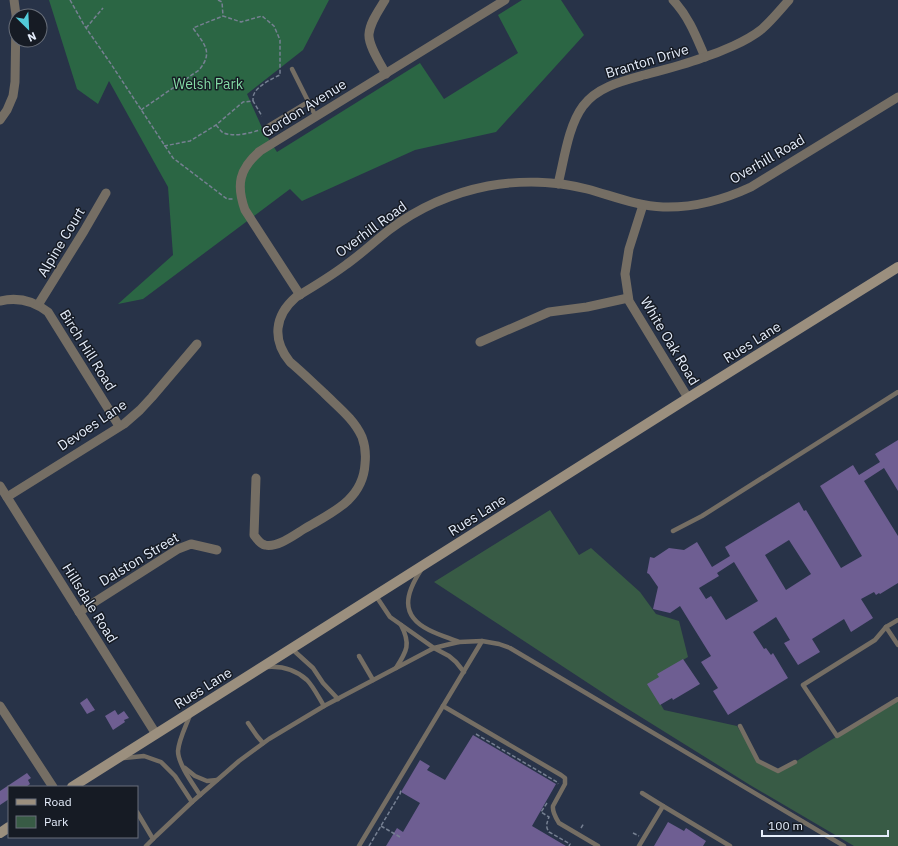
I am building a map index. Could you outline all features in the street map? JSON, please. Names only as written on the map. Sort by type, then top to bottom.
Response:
[{"type":"main road","name":"Rues Lane","points":[[74,786],[898,267]]},
{"type":"street","points":[[0,120],[7,110],[13,96],[16,82],[16,15],[14,0]]},
{"type":"street","points":[[385,0],[373,19],[369,34],[371,44],[386,74]]},
{"type":"street","name":"Gordon Avenue","points":[[300,295],[245,210],[241,199],[240,182],[247,164],[260,151],[505,0]]},
{"type":"street","points":[[672,0],[680,7],[690,21],[705,57]]},
{"type":"street","name":"Branton Drive","points":[[558,184],[570,133],[582,107],[592,96],[605,88],[624,81],[705,57],[745,40],[761,29],[789,0]]},
{"type":"street","name":"Overhill Road","points":[[256,478],[254,535],[259,542],[264,545],[273,545],[284,541],[337,510],[347,502],[355,492],[365,469],[366,456],[362,437],[352,421],[290,362],[285,355],[278,339],[280,318],[289,303],[346,265],[399,223],[420,210],[442,200],[488,186],[537,182],[585,189],[643,205],[682,207],[717,201],[735,195],[751,187],[898,96]]},
{"type":"street","name":"Alpine Court","points":[[38,305],[106,193]]},
{"type":"street","name":"White Oak Road","points":[[643,205],[628,255],[625,274],[628,298],[688,398]]},
{"type":"street","points":[[480,342],[549,312],[587,307],[628,298]]},
{"type":"street","name":"Birch Hill Road","points":[[0,301],[14,299],[24,300],[38,305],[48,312],[119,426]]},
{"type":"street","name":"Devoes Lane","points":[[7,497],[119,426],[140,410],[197,344]]},
{"type":"street","name":"Hillsdale Road","points":[[0,486],[156,734]]},
{"type":"street","name":"Dalston Street","points":[[79,612],[178,549],[191,544],[217,550]]},
{"type":"street","points":[[0,706],[52,786]]},
{"type":"lane","points":[[292,69],[316,117]]},
{"type":"lane","points":[[265,128],[308,102]]},
{"type":"lane","points":[[673,531],[702,516],[898,392]]},
{"type":"lane","points":[[423,565],[413,582],[409,593],[407,603],[411,614],[418,623],[428,630],[459,642]]},
{"type":"lane","points":[[376,596],[390,617],[434,648],[449,656],[464,672]]},
{"type":"lane","points":[[898,620],[886,628],[875,640],[803,685],[836,736],[898,699]]},
{"type":"lane","points":[[395,669],[404,655],[407,646],[406,634],[400,624]]},
{"type":"lane","points":[[886,628],[898,645]]},
{"type":"lane","points":[[359,846],[482,641]]},
{"type":"lane","points":[[146,846],[192,802],[239,761],[263,743],[296,722],[434,648],[459,642],[482,641],[499,644],[510,648],[844,846]]},
{"type":"lane","points":[[291,648],[313,668],[323,683],[338,699]]},
{"type":"lane","points":[[359,656],[373,680]]},
{"type":"lane","points":[[263,667],[277,666],[295,671],[308,681],[324,706]]},
{"type":"lane","points":[[443,706],[565,778],[565,784],[552,809],[557,820],[559,823],[598,846]]},
{"type":"lane","points":[[190,712],[178,752],[182,766],[200,795]]},
{"type":"lane","points":[[248,723],[263,743]]},
{"type":"lane","points":[[740,726],[758,761],[778,771],[795,762]]},
{"type":"lane","points":[[118,758],[144,756],[161,762],[175,776],[192,802]]},
{"type":"lane","points":[[182,766],[195,776],[207,781],[217,780]]},
{"type":"lane","points":[[642,793],[730,846]]},
{"type":"lane","points":[[640,846],[663,806]]},
{"type":"lane","points":[[138,814],[153,838]]},
{"type":"path","points":[[70,0],[86,28],[173,158],[227,199],[241,199]]},
{"type":"path","points":[[218,0],[222,2],[223,16]]},
{"type":"path","points":[[86,28],[103,8]]},
{"type":"path","points":[[141,110],[199,70],[204,63],[207,53],[206,46],[193,28],[223,16],[241,22],[262,16],[274,26],[280,40],[280,75],[272,78],[254,94],[253,101],[262,116]]},
{"type":"path","points":[[164,146],[190,141],[216,125],[243,102],[253,101]]},
{"type":"path","points":[[216,125],[223,132],[231,135],[252,133],[265,128]]},
{"type":"path","points":[[476,734],[558,784]]},
{"type":"path","points":[[369,846],[400,794],[403,786]]},
{"type":"path","points":[[549,798],[541,812],[549,817],[546,823],[548,830],[570,844],[569,846]]},
{"type":"path","points":[[581,828],[584,823]]},
{"type":"path","points":[[381,826],[400,837]]},
{"type":"path","points":[[633,833],[640,837]]},
{"type":"green space","name":"Welsh Park","points":[[49,0],[329,0],[303,50],[247,94],[263,130],[277,152],[420,63],[444,99],[518,53],[498,15],[522,0],[561,0],[584,35],[496,132],[415,150],[302,201],[290,189],[143,299],[118,304],[173,255],[168,187],[109,81],[98,104],[77,89]]},
{"type":"green space","points":[[550,510],[579,555],[591,548],[640,592],[656,614],[679,621],[688,657],[658,675],[660,678],[649,684],[664,710],[737,726],[758,761],[778,771],[898,699],[898,846],[854,846],[750,785],[620,704],[434,582]]},
{"type":"building","points":[[898,440],[898,491],[884,468],[864,481],[898,536],[898,583],[880,594],[879,593],[876,595],[874,592],[861,599],[873,618],[851,632],[844,619],[812,639],[820,652],[798,665],[784,643],[790,640],[776,617],[753,632],[764,649],[766,648],[771,655],[773,653],[788,678],[728,715],[713,691],[718,688],[701,662],[711,656],[680,606],[670,613],[653,609],[658,587],[647,573],[650,557],[654,558],[669,548],[684,550],[697,542],[712,567],[730,556],[725,547],[799,502],[804,511],[806,510],[841,568],[862,556],[820,486],[853,465],[859,475],[880,462],[875,454]],"holes":[[[789,540],[811,574],[786,590],[765,555]],[[734,562],[758,601],[726,620],[711,596],[706,599],[699,588],[719,576],[717,573]]]},
{"type":"building","points":[[683,659],[700,684],[673,700],[672,698],[660,705],[647,684],[659,677],[657,674]]},
{"type":"building","points":[[87,698],[95,710],[87,714],[80,703]]},
{"type":"building","points":[[115,710],[118,715],[124,711],[129,718],[124,720],[125,722],[113,730],[105,716]]},
{"type":"building","points":[[473,735],[556,784],[532,826],[566,846],[386,846],[397,828],[403,832],[420,803],[401,792],[420,760],[430,766],[427,770],[445,780]]},
{"type":"building","points":[[27,773],[31,778],[28,780],[30,784],[27,786],[8,786],[8,800],[0,805],[0,791]]},
{"type":"building","points":[[668,822],[684,831],[686,828],[706,841],[703,846],[654,846]]}]
